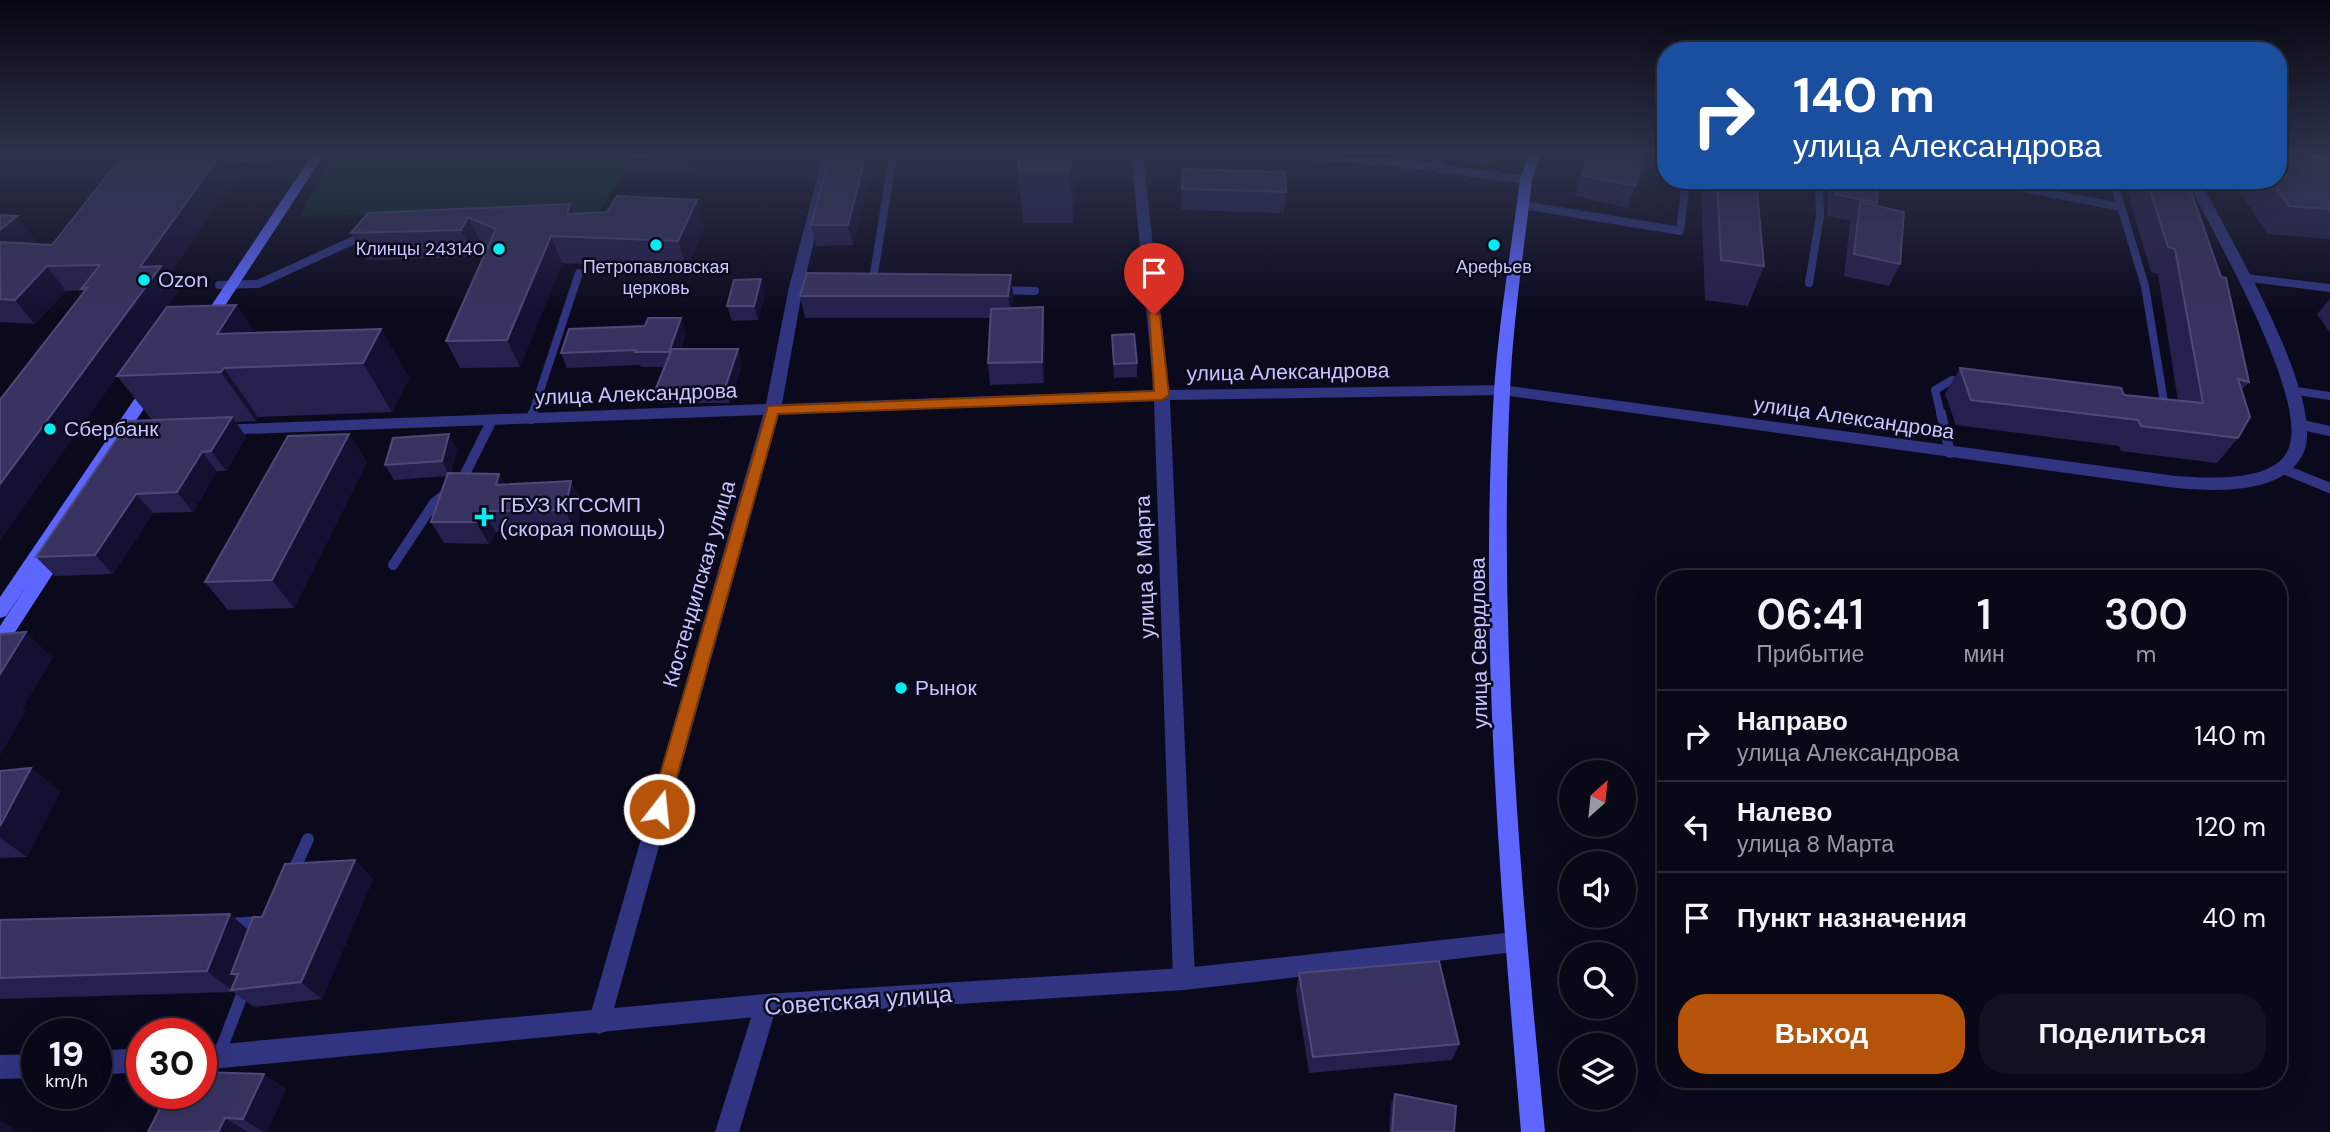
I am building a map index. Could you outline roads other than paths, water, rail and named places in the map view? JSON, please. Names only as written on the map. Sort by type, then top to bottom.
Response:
[{"type":"main road","points":[[194,333],[272,208]]},
{"type":"main road","points":[[225,285],[280,208]]},
{"type":"main road","name":"улица Свердлова","points":[[1523,208],[1502,390],[1499,637],[1515,942],[1533,1132]]},
{"type":"main road","points":[[0,641],[161,383]]},
{"type":"main road","points":[[0,611],[131,433]]},
{"type":"street","name":"Кюстендилская улица","points":[[599,1023],[773,409],[803,287],[819,208]]},
{"type":"street","name":"улица 8 Марта","points":[[1143,208],[1162,395],[1184,979]]},
{"type":"street","points":[[2208,208],[2246,278],[2290,390],[2298,424],[2296,452],[2281,468]]},
{"type":"street","points":[[2246,278],[2330,288]]},
{"type":"street","name":"улица Александрова","points":[[207,431],[1162,395],[1502,390],[1950,453],[2207,485],[2236,483],[2266,476],[2281,468]]},
{"type":"street","name":"Советская улица","points":[[217,1057],[766,1006],[1184,979],[1515,942]]},
{"type":"street","points":[[727,1132],[766,1006]]},
{"type":"street","points":[[0,1067],[21,1066]]},
{"type":"lane","points":[[883,208],[869,288],[886,288]]},
{"type":"lane","points":[[1540,208],[1680,231],[1683,208]]},
{"type":"lane","points":[[1809,283],[1820,208]]},
{"type":"lane","points":[[2120,208],[2145,286],[2164,402],[2154,408],[2141,406]]},
{"type":"lane","points":[[225,285],[258,284],[373,232]]},
{"type":"lane","points":[[531,419],[579,273]]},
{"type":"lane","points":[[994,290],[1035,291]]},
{"type":"lane","points":[[1950,453],[1935,390],[1952,380],[1979,384]]},
{"type":"lane","points":[[2290,390],[2330,396]]},
{"type":"lane","points":[[393,565],[434,503],[461,482],[492,420]]},
{"type":"lane","points":[[2298,424],[2330,431]]},
{"type":"lane","points":[[2281,468],[2330,488]]},
{"type":"lane","points":[[286,887],[307,839]]},
{"type":"lane","points":[[216,924],[270,922]]},
{"type":"lane","points":[[217,1042],[251,972]]},
{"type":"place","name":"Петропавловская церковь","points":[[656,245]]},
{"type":"place","name":"Арефьев","points":[[1494,245]]},
{"type":"place","name":"Клинцы 243140","points":[[499,249]]},
{"type":"place","name":"Ozon","points":[[144,280]]},
{"type":"place","name":"Сбербанк","points":[[50,429]]},
{"type":"place","name":"ГБУЗ КГССМП (скорая помощь)","points":[[484,517]]},
{"type":"place","name":"Рынок","points":[[901,688]]}]
